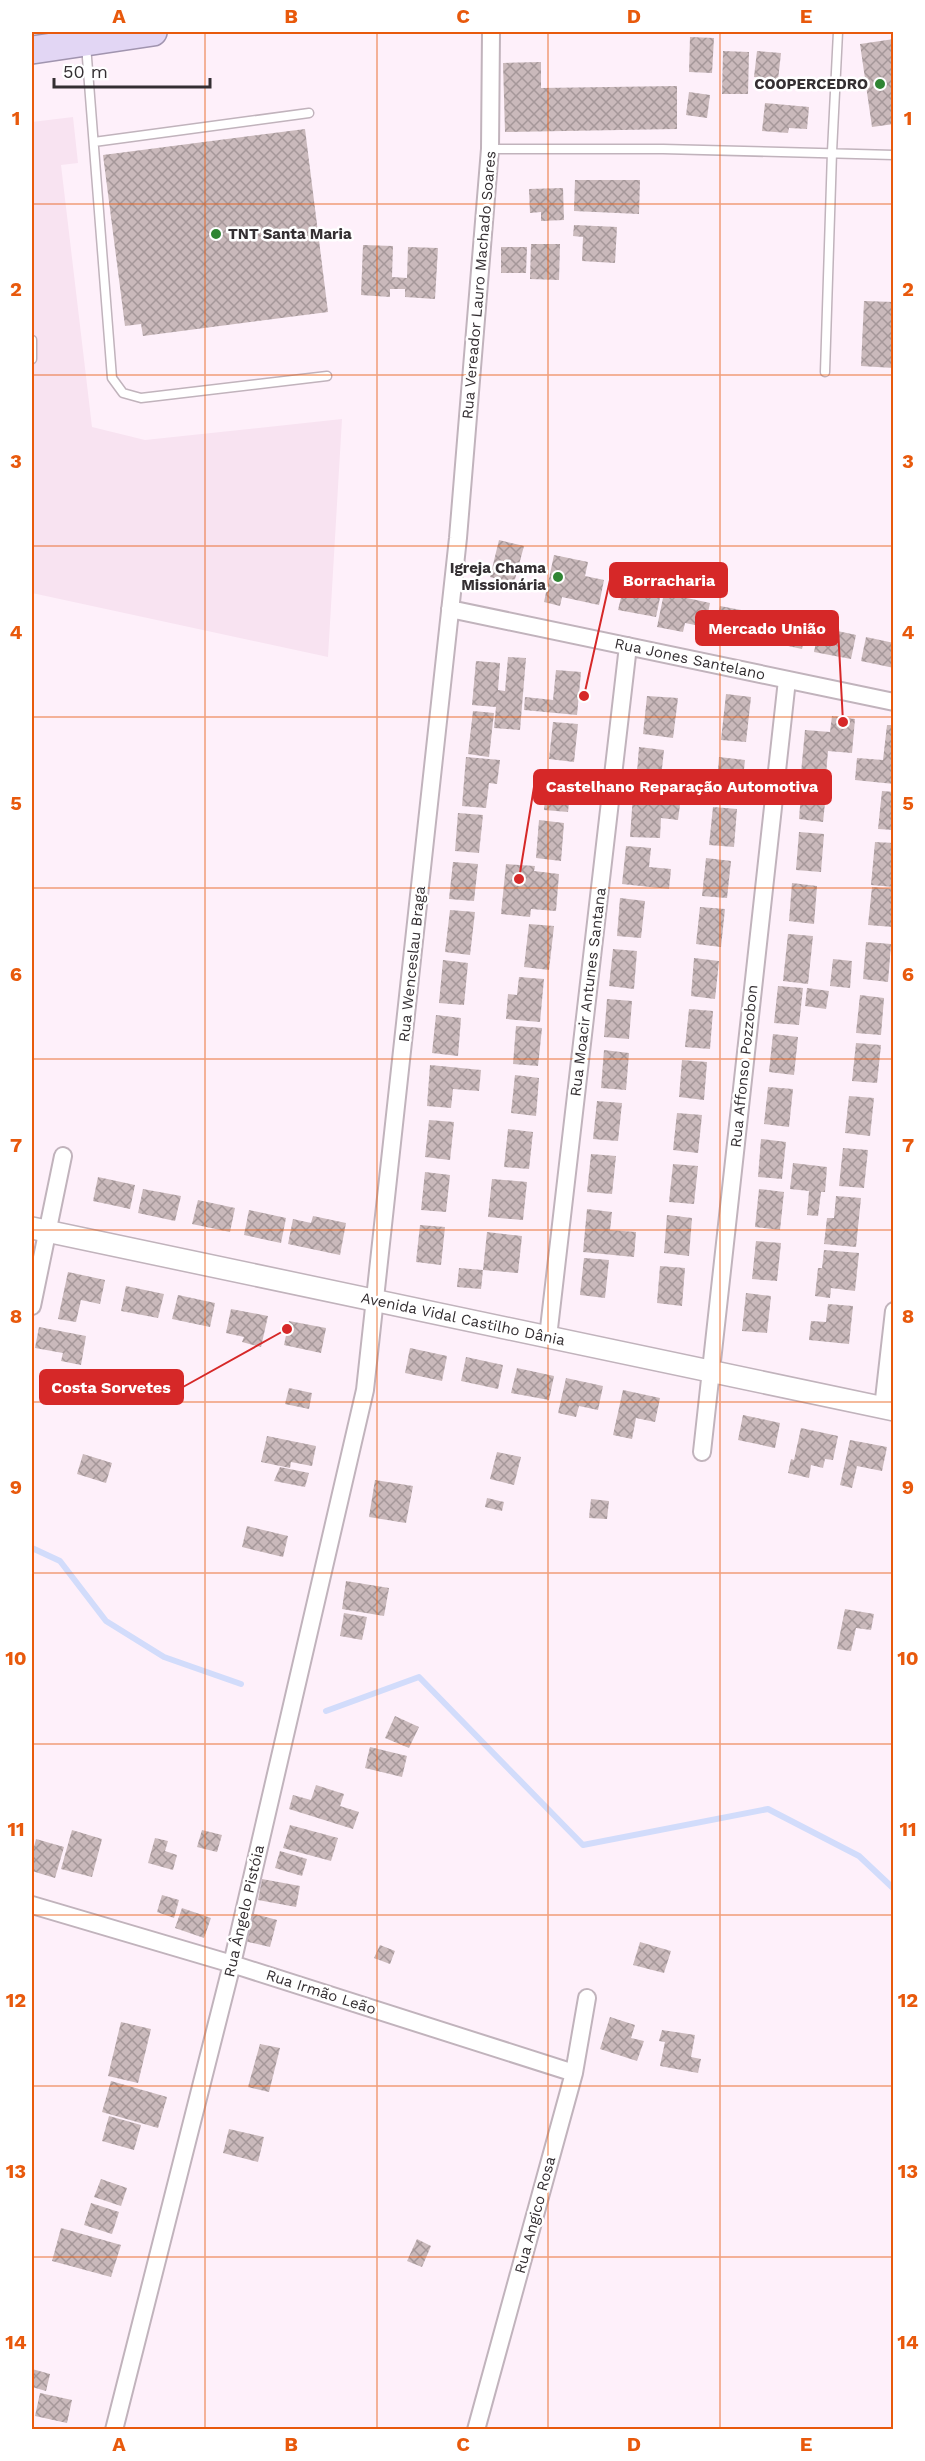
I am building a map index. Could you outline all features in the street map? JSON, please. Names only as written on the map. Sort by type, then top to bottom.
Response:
[{"type":"highway","points":[[32,50],[153,32]]},
{"type":"highway","points":[[32,39],[77,43]]},
{"type":"street","name":"Rua Vereador Lauro Machado Soares","points":[[458,538],[490,149],[491,32]]},
{"type":"street","name":"Rua Wenceslau Braga","points":[[365,1390],[458,538]]},
{"type":"street","name":"Rua Jones Santelano","points":[[450,609],[894,702]]},
{"type":"street","name":"Rua Moacir Antunes Santana","points":[[548,1337],[628,646]]},
{"type":"street","name":"Rua Affonso Pozzobon","points":[[702,1452],[787,680]]},
{"type":"street","points":[[32,1306],[40,1230],[63,1156]]},
{"type":"street","name":"Avenida Vidal Castilho Dânia","points":[[40,1230],[888,1409]]},
{"type":"street","points":[[888,1409],[894,1311]]},
{"type":"street","name":"Rua Ângelo Pistóia","points":[[114,2430],[232,1964],[365,1390]]},
{"type":"street","name":"Rua Irmão Leão","points":[[32,1905],[232,1964],[574,2073]]},
{"type":"street","name":"Rua Angico Rosa","points":[[476,2430],[574,2073],[587,1998]]},
{"type":"lane","points":[[825,372],[838,32]]},
{"type":"lane","points":[[77,43],[94,142],[112,378],[123,393],[141,398],[327,376]]},
{"type":"lane","points":[[94,142],[309,113]]},
{"type":"lane","points":[[490,149],[832,152],[894,155]]},
{"type":"lane","points":[[32,340],[32,359]]},
{"type":"shaded area","points":[[73,117],[78,163],[61,165],[92,427],[145,440],[342,419],[328,657],[32,593],[32,122]]},
{"type":"building","points":[[690,37],[714,38],[712,73],[689,72]]},
{"type":"building","name":"COOPERCEDRO","points":[[894,39],[894,124],[872,127],[860,44]]},
{"type":"building","points":[[723,51],[749,52],[748,94],[722,94]]},
{"type":"building","points":[[757,51],[781,53],[778,80],[754,77]]},
{"type":"building","points":[[541,62],[541,88],[677,86],[677,129],[505,132],[503,63]]},
{"type":"building","points":[[689,92],[710,95],[707,118],[686,115]]},
{"type":"building","points":[[765,103],[809,107],[807,129],[789,128],[788,133],[762,131]]},
{"type":"building","name":"TNT Santa Maria","points":[[305,129],[328,312],[143,336],[141,324],[125,326],[103,155]]},
{"type":"building","points":[[575,180],[640,180],[639,214],[574,211]]},
{"type":"building","points":[[563,188],[564,220],[541,221],[541,212],[530,213],[529,189]]},
{"type":"building","points":[[574,225],[617,227],[615,263],[582,261],[583,237],[573,236]]},
{"type":"building","points":[[531,244],[560,244],[559,280],[530,279]]},
{"type":"building","points":[[363,245],[393,246],[392,277],[407,278],[408,247],[438,248],[435,299],[405,297],[405,289],[390,289],[390,297],[361,295]]},
{"type":"building","points":[[501,247],[527,247],[526,273],[501,273]]},
{"type":"building","points":[[864,301],[894,302],[894,368],[861,366]]},
{"type":"building","points":[[499,540],[524,546],[514,583],[490,577]]},
{"type":"building","points":[[554,555],[588,562],[585,576],[604,580],[599,605],[562,597],[560,606],[544,602]]},
{"type":"building","points":[[624,585],[661,593],[656,617],[618,610]]},
{"type":"building","points":[[664,593],[710,603],[705,627],[685,623],[683,632],[657,627]]},
{"type":"building","points":[[720,606],[757,613],[752,638],[715,630]]},
{"type":"building","points":[[770,616],[807,624],[802,649],[765,641]]},
{"type":"building","points":[[819,627],[856,635],[851,659],[814,652]]},
{"type":"building","points":[[866,637],[894,643],[894,668],[861,661]]},
{"type":"building","points":[[508,657],[526,658],[520,730],[494,728],[496,707],[472,705],[476,661],[500,663],[498,690],[505,691]]},
{"type":"building","points":[[556,670],[581,672],[577,715],[524,710],[525,697],[553,700]]},
{"type":"building","points":[[726,694],[751,697],[746,742],[721,740]]},
{"type":"building","points":[[647,696],[678,698],[673,738],[643,734]]},
{"type":"building","points":[[473,711],[494,713],[489,757],[468,754]]},
{"type":"building","points":[[832,716],[855,719],[852,753],[828,751],[826,775],[801,773],[805,730],[830,732]]},
{"type":"building","points":[[553,722],[578,724],[574,762],[549,759]]},
{"type":"building","points":[[887,725],[894,725],[894,784],[855,780],[857,758],[883,760]]},
{"type":"building","points":[[639,747],[664,750],[660,787],[636,785]]},
{"type":"building","points":[[466,757],[500,760],[497,784],[489,783],[486,808],[462,806]]},
{"type":"building","points":[[719,757],[745,760],[741,797],[716,795]]},
{"type":"building","points":[[547,772],[572,775],[568,812],[544,810]]},
{"type":"building","points":[[802,781],[827,784],[823,822],[799,819]]},
{"type":"building","points":[[882,791],[894,792],[894,830],[878,829]]},
{"type":"building","points":[[633,795],[681,797],[678,820],[661,818],[660,838],[630,837]]},
{"type":"building","points":[[713,807],[737,809],[734,847],[709,845]]},
{"type":"building","points":[[458,813],[483,815],[479,853],[455,851]]},
{"type":"building","points":[[539,820],[564,823],[561,861],[536,858]]},
{"type":"building","points":[[799,832],[824,834],[821,872],[796,870]]},
{"type":"building","points":[[875,842],[894,843],[894,887],[871,885]]},
{"type":"building","points":[[626,846],[651,848],[649,867],[671,869],[669,889],[622,884]]},
{"type":"building","points":[[706,858],[731,861],[727,898],[702,896]]},
{"type":"building","points":[[453,862],[478,864],[474,901],[449,899]]},
{"type":"building","points":[[506,864],[535,866],[534,871],[559,874],[556,911],[531,909],[530,917],[501,914]]},
{"type":"building","points":[[792,883],[817,886],[814,924],[789,921]]},
{"type":"building","points":[[872,887],[894,889],[893,927],[868,925]]},
{"type":"building","points":[[620,898],[645,901],[641,938],[617,936]]},
{"type":"building","points":[[700,907],[725,909],[721,947],[696,944]]},
{"type":"building","points":[[450,910],[475,912],[470,955],[445,952]]},
{"type":"building","points":[[529,924],[554,926],[549,970],[524,967]]},
{"type":"building","points":[[788,934],[813,936],[808,984],[783,981]]},
{"type":"building","points":[[866,942],[891,944],[888,982],[863,979]]},
{"type":"building","points":[[613,949],[637,951],[634,989],[609,986]]},
{"type":"building","points":[[694,958],[719,961],[715,999],[691,996]]},
{"type":"building","points":[[833,959],[852,961],[850,988],[830,986]]},
{"type":"building","points":[[443,960],[468,963],[464,1005],[439,1003]]},
{"type":"building","points":[[519,977],[544,979],[540,1022],[506,1019],[508,994],[517,995]]},
{"type":"building","points":[[778,986],[803,988],[799,1025],[774,1023]]},
{"type":"building","points":[[807,988],[829,991],[826,1009],[805,1006]]},
{"type":"building","points":[[860,995],[884,998],[881,1035],[856,1033]]},
{"type":"building","points":[[607,999],[632,1001],[629,1039],[604,1037]]},
{"type":"building","points":[[689,1009],[713,1011],[710,1049],[685,1047]]},
{"type":"building","points":[[436,1015],[461,1018],[458,1056],[432,1053]]},
{"type":"building","points":[[516,1026],[542,1028],[538,1066],[513,1064]]},
{"type":"building","points":[[773,1034],[798,1037],[794,1075],[769,1072]]},
{"type":"building","points":[[856,1043],[881,1045],[877,1083],[852,1081]]},
{"type":"building","points":[[604,1050],[629,1053],[626,1090],[601,1088]]},
{"type":"building","points":[[682,1060],[707,1062],[704,1100],[679,1097]]},
{"type":"building","points":[[430,1065],[481,1070],[479,1091],[453,1089],[451,1108],[427,1106]]},
{"type":"building","points":[[515,1075],[539,1078],[536,1116],[511,1113]]},
{"type":"building","points":[[768,1087],[793,1089],[789,1127],[764,1124]]},
{"type":"building","points":[[849,1096],[874,1098],[870,1136],[845,1133]]},
{"type":"building","points":[[597,1101],[622,1103],[618,1141],[593,1139]]},
{"type":"building","points":[[677,1113],[702,1115],[698,1153],[673,1150]]},
{"type":"building","points":[[429,1120],[454,1122],[450,1160],[425,1157]]},
{"type":"building","points":[[508,1129],[533,1132],[529,1169],[504,1167]]},
{"type":"building","points":[[761,1139],[786,1142],[782,1179],[758,1177]]},
{"type":"building","points":[[843,1148],[868,1150],[864,1188],[839,1186]]},
{"type":"building","points":[[591,1154],[616,1156],[612,1194],[587,1192]]},
{"type":"building","points":[[793,1163],[827,1167],[825,1192],[821,1192],[818,1216],[807,1215],[809,1191],[790,1189]]},
{"type":"building","points":[[673,1164],[698,1166],[694,1204],[669,1202]]},
{"type":"building","points":[[425,1172],[450,1175],[446,1212],[421,1210]]},
{"type":"building","points":[[98,1177],[135,1185],[130,1209],[93,1201]]},
{"type":"building","points":[[492,1179],[527,1182],[523,1220],[488,1217]]},
{"type":"building","points":[[143,1189],[181,1196],[175,1221],[138,1213]]},
{"type":"building","points":[[759,1189],[784,1192],[780,1230],[755,1227]]},
{"type":"building","points":[[836,1196],[861,1198],[856,1247],[824,1244],[827,1218],[834,1218]]},
{"type":"building","points":[[198,1200],[235,1208],[230,1232],[192,1224]]},
{"type":"building","points":[[587,1209],[612,1212],[610,1230],[636,1232],[634,1257],[583,1252]]},
{"type":"building","points":[[249,1210],[286,1218],[281,1243],[244,1235]]},
{"type":"building","points":[[667,1215],[692,1218],[689,1256],[664,1253]]},
{"type":"building","points":[[313,1216],[346,1223],[340,1255],[288,1244],[293,1219],[311,1223]]},
{"type":"building","points":[[420,1225],[445,1227],[441,1265],[416,1262]]},
{"type":"building","points":[[487,1232],[522,1236],[518,1273],[483,1270]]},
{"type":"building","points":[[756,1241],[781,1243],[777,1281],[752,1279]]},
{"type":"building","points":[[824,1250],[859,1253],[855,1291],[831,1288],[830,1298],[815,1296],[818,1268],[822,1268]]},
{"type":"building","points":[[584,1258],[609,1260],[605,1298],[580,1295]]},
{"type":"building","points":[[660,1266],[685,1268],[682,1306],[657,1303]]},
{"type":"building","points":[[459,1268],[483,1270],[481,1289],[457,1287]]},
{"type":"building","points":[[68,1272],[105,1280],[100,1304],[81,1300],[76,1322],[58,1319]]},
{"type":"building","points":[[126,1286],[164,1294],[158,1318],[121,1311]]},
{"type":"building","points":[[746,1293],[771,1296],[767,1333],[742,1331]]},
{"type":"building","points":[[178,1295],[215,1303],[210,1327],[172,1319]]},
{"type":"building","points":[[828,1304],[853,1306],[849,1344],[809,1340],[811,1321],[826,1322]]},
{"type":"building","points":[[231,1309],[268,1316],[261,1347],[242,1342],[244,1337],[226,1333]]},
{"type":"building","points":[[289,1321],[326,1328],[321,1353],[284,1345]]},
{"type":"building","points":[[39,1327],[86,1336],[81,1365],[61,1361],[63,1353],[35,1348]]},
{"type":"building","points":[[410,1348],[447,1356],[442,1381],[405,1373]]},
{"type":"building","points":[[466,1357],[503,1365],[498,1389],[461,1381]]},
{"type":"building","points":[[517,1368],[554,1376],[549,1400],[511,1393]]},
{"type":"building","points":[[566,1378],[603,1386],[598,1410],[579,1406],[576,1417],[558,1413]]},
{"type":"building","points":[[289,1388],[312,1393],[309,1409],[285,1404]]},
{"type":"building","points":[[623,1390],[660,1398],[655,1422],[636,1418],[632,1439],[613,1435]]},
{"type":"building","points":[[743,1415],[780,1423],[775,1448],[738,1440]]},
{"type":"building","points":[[801,1428],[838,1436],[833,1460],[825,1459],[823,1468],[811,1465],[809,1478],[788,1473],[791,1459],[794,1460]]},
{"type":"building","points":[[267,1436],[316,1446],[312,1466],[291,1462],[290,1468],[261,1462]]},
{"type":"building","points":[[850,1440],[887,1447],[882,1471],[857,1466],[852,1488],[840,1485]]},
{"type":"building","points":[[497,1452],[521,1457],[514,1485],[490,1479]]},
{"type":"building","points":[[83,1454],[112,1463],[106,1483],[77,1474]]},
{"type":"building","points":[[280,1467],[309,1473],[305,1487],[274,1481]]},
{"type":"building","points":[[375,1480],[413,1486],[406,1523],[369,1517]]},
{"type":"building","points":[[487,1498],[504,1502],[502,1511],[485,1507]]},
{"type":"building","points":[[591,1499],[609,1501],[607,1519],[589,1518]]},
{"type":"building","points":[[247,1526],[288,1536],[283,1557],[242,1547]]},
{"type":"building","points":[[346,1581],[389,1588],[384,1616],[342,1609]]},
{"type":"building","points":[[845,1609],[874,1614],[871,1630],[856,1628],[851,1651],[837,1649]]},
{"type":"building","points":[[344,1613],[367,1617],[362,1640],[340,1636]]},
{"type":"building","points":[[395,1716],[419,1727],[409,1748],[385,1738]]},
{"type":"building","points":[[370,1747],[407,1756],[402,1777],[365,1768]]},
{"type":"building","points":[[316,1785],[344,1794],[340,1806],[359,1812],[353,1829],[289,1809],[293,1795],[311,1800]]},
{"type":"building","points":[[290,1825],[338,1838],[331,1861],[283,1848]]},
{"type":"building","points":[[72,1830],[102,1839],[92,1877],[61,1869]]},
{"type":"building","points":[[202,1830],[222,1835],[217,1852],[197,1847]]},
{"type":"building","points":[[155,1838],[168,1841],[165,1851],[177,1855],[173,1870],[148,1863]]},
{"type":"building","points":[[36,1839],[64,1847],[55,1878],[32,1871],[32,1855]]},
{"type":"building","points":[[280,1851],[307,1859],[302,1876],[275,1868]]},
{"type":"building","points":[[262,1879],[300,1886],[296,1907],[258,1900]]},
{"type":"building","points":[[162,1895],[179,1900],[174,1918],[157,1912]]},
{"type":"building","points":[[182,1908],[211,1918],[204,1938],[175,1928]]},
{"type":"building","points":[[251,1913],[277,1920],[270,1947],[244,1941]]},
{"type":"building","points":[[640,1942],[671,1951],[664,1973],[633,1965]]},
{"type":"building","points":[[380,1945],[395,1951],[390,1964],[374,1958]]},
{"type":"building","points":[[610,2017],[635,2025],[631,2038],[644,2041],[637,2061],[600,2049]]},
{"type":"building","points":[[121,2022],[151,2029],[138,2083],[108,2076]]},
{"type":"building","points":[[662,2030],[695,2035],[691,2057],[701,2059],[698,2073],[660,2066],[665,2042],[659,2041]]},
{"type":"building","points":[[260,2044],[280,2048],[269,2092],[248,2087]]},
{"type":"building","points":[[111,2081],[167,2097],[158,2128],[102,2112]]},
{"type":"building","points":[[109,2116],[141,2125],[134,2150],[102,2141]]},
{"type":"building","points":[[229,2129],[264,2137],[258,2162],[223,2153]]},
{"type":"building","points":[[101,2179],[127,2188],[121,2206],[94,2197]]},
{"type":"building","points":[[91,2203],[119,2212],[112,2234],[84,2225]]},
{"type":"building","points":[[61,2228],[121,2245],[111,2277],[52,2261]]},
{"type":"building","points":[[417,2239],[431,2246],[422,2267],[407,2261]]},
{"type":"building","points":[[32,2369],[50,2374],[46,2391],[32,2387]]},
{"type":"building","points":[[40,2393],[72,2400],[67,2423],[35,2416]]},
{"type":"waterway","points":[[32,1548],[60,1561],[106,1621],[164,1657],[241,1684]]},
{"type":"waterway","points":[[326,1711],[419,1677],[583,1845],[768,1809],[859,1856],[894,1889]]},
{"type":"place","name":"COOPERCEDRO","points":[[880,84]]},
{"type":"place","name":"TNT Santa Maria","points":[[216,234]]},
{"type":"place","name":"Igreja Chama Missionária","points":[[558,577]]},
{"type":"place","name":"Borracharia","points":[[584,696]]},
{"type":"place","name":"Mercado União","points":[[843,722]]},
{"type":"place","name":"Castelhano Reparação Automotiva","points":[[519,879]]},
{"type":"place","name":"Costa Sorvetes","points":[[287,1329]]}]
